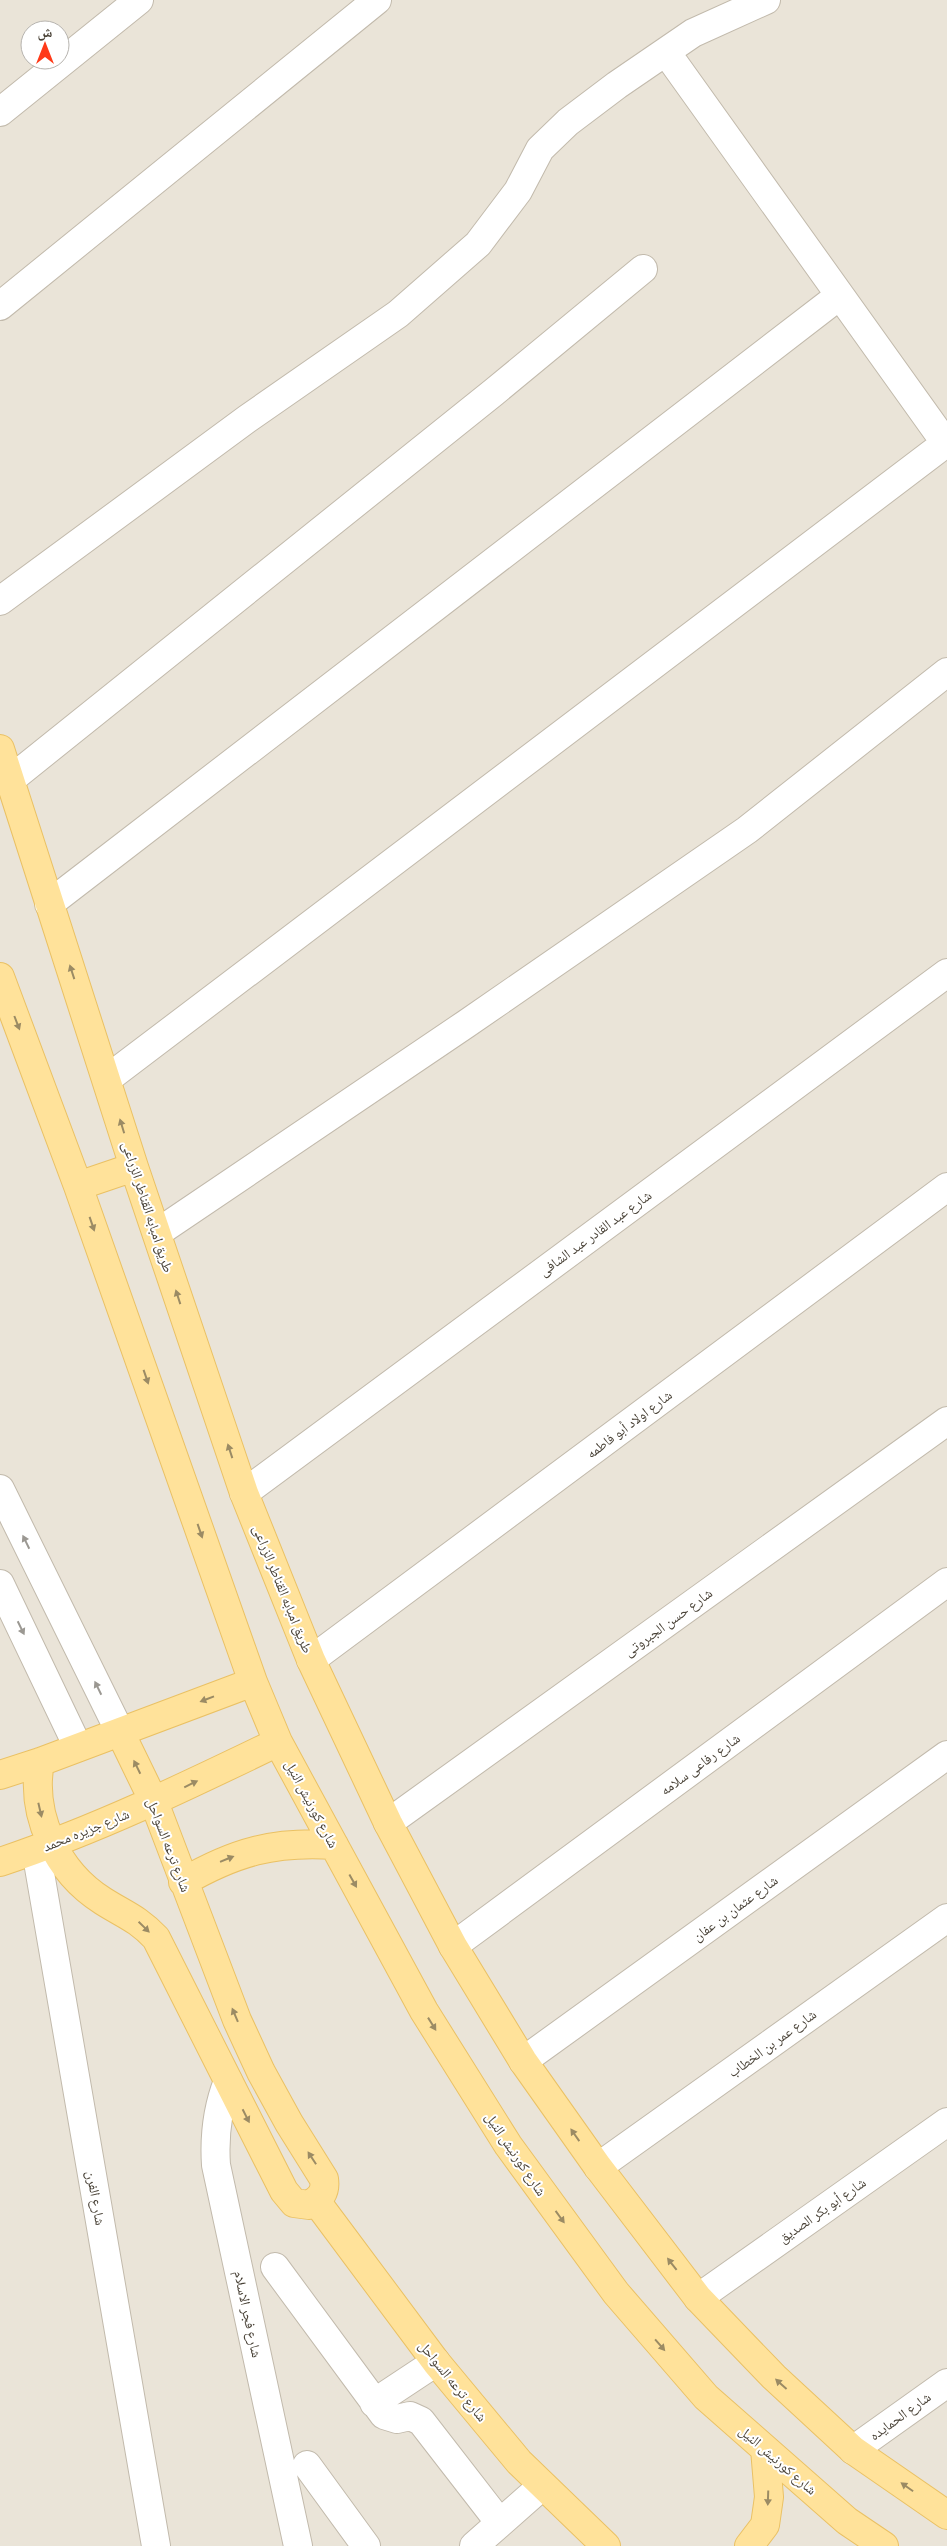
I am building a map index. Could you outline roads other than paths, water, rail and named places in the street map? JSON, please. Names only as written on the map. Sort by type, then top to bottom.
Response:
[{"type":"main road","name":"طريق امبابه القناطر الزراعى","points":[[0,749],[134,1167],[244,1493],[311,1660]]},
{"type":"main road","points":[[0,977],[78,1186],[253,1682],[40,1762],[0,1775]]},
{"type":"main road","points":[[78,1186],[134,1167]]},
{"type":"main road","points":[[311,1660],[388,1823],[453,1946],[523,2061],[598,2167],[698,2298],[774,2377],[853,2450],[947,2515]]},
{"type":"main road","name":"شارع كورنيش النيل","points":[[253,1682],[278,1742],[424,2011],[508,2145],[616,2293],[706,2397],[847,2521],[884,2546]]},
{"type":"main road","name":"شارع ترعه السواحل","points":[[120,1732],[154,1802],[233,2012],[261,2072],[289,2123],[324,2178],[325,2187],[316,2201],[436,2362],[519,2462],[606,2546]]},
{"type":"main road","name":"شارع جزيره محمد","points":[[0,1862],[44,1847],[154,1802],[278,1742]]},
{"type":"main road","points":[[40,1762],[37,1779],[44,1847],[82,1885],[103,1901],[142,1924],[156,1938],[287,2197],[301,2205],[309,2205],[316,2201]]},
{"type":"main road","points":[[184,1882],[211,1866],[240,1854],[270,1846],[302,1843],[334,1845]]},
{"type":"main road","points":[[749,2546],[765,2526],[769,2497],[765,2449]]},
{"type":"street","points":[[0,112],[139,0]]},
{"type":"street","points":[[0,306],[377,0]]},
{"type":"street","points":[[0,601],[239,425],[398,314],[478,244],[518,191],[540,149],[568,122],[693,33],[766,0]]},
{"type":"street","points":[[107,1078],[946,444],[666,52]]},
{"type":"street","points":[[10,780],[494,392],[643,269]]},
{"type":"street","points":[[50,904],[839,296]]},
{"type":"street","points":[[157,1233],[474,1019],[747,830],[947,672]]},
{"type":"street","name":"شارع عبد القادر عبد الشافى","points":[[244,1493],[947,974]]},
{"type":"street","name":"شارع اولاد أبو فاطمه","points":[[311,1660],[947,1188]]},
{"type":"street","name":"شارع حسن الجبروتى","points":[[388,1823],[947,1421]]},
{"type":"street","name":"شارع ترعه السواحل","points":[[0,1489],[120,1732]]},
{"type":"street","name":"شارع رفاعى سلامه","points":[[453,1946],[947,1582]]},
{"type":"street","points":[[0,1584],[78,1747]]},
{"type":"street","name":"شارع عثمان بن عفان","points":[[523,2061],[947,1755]]},
{"type":"street","name":"شارع الفرن","points":[[44,1847],[156,2546]]},
{"type":"street","name":"شارع عمر بن الخطاب","points":[[598,2167],[947,1918]]},
{"type":"street","name":"شارع فجر الاسلام","points":[[228,2081],[216,2119],[214,2142],[216,2165],[298,2546]]},
{"type":"street","name":"شارع أبو بكر الصديق","points":[[698,2298],[947,2122]]},
{"type":"street","points":[[275,2267],[384,2415],[390,2419],[410,2416],[421,2421],[500,2523]]},
{"type":"street","points":[[374,2403],[436,2362]]},
{"type":"street","name":"شارع الحمايده","points":[[853,2450],[947,2383]]},
{"type":"street","points":[[307,2465],[366,2546]]},
{"type":"street","points":[[474,2546],[542,2486]]}]
